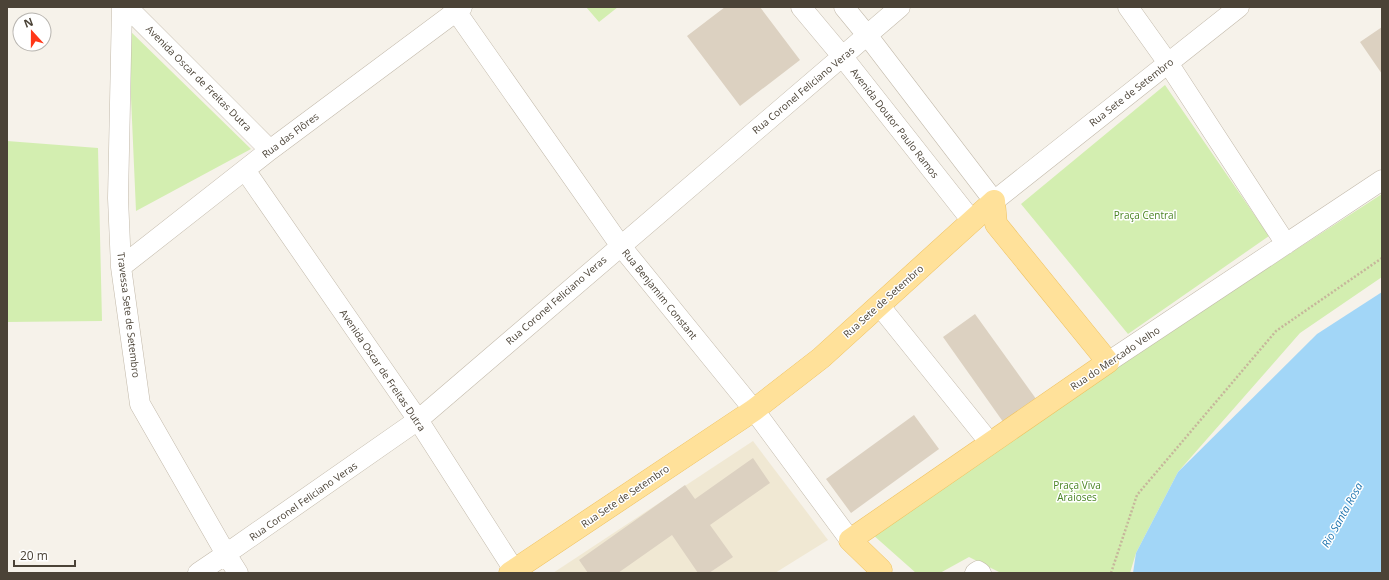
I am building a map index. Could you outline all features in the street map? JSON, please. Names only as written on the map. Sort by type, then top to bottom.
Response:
[{"type":"main road","name":"Rua Sete de Setembro","points":[[513,572],[754,410],[821,358],[994,201]]},
{"type":"main road","points":[[994,201],[996,224],[1108,362]]},
{"type":"main road","points":[[972,221],[996,224]]},
{"type":"main road","name":"Rua do Mercado Velho","points":[[850,540],[1108,362]]},
{"type":"main road","name":"Rua Benjamim Constant","points":[[850,540],[882,572]]},
{"type":"street","name":"Travessa Sete de Setembro","points":[[122,7],[118,198],[121,267],[140,404],[238,573]]},
{"type":"street","name":"Avenida Oscar de Freitas Dutra","points":[[127,7],[270,150]]},
{"type":"street","name":"Avenida Doutor Paulo Ramos","points":[[801,7],[842,56],[972,221]]},
{"type":"street","points":[[844,7],[868,35],[994,201]]},
{"type":"street","name":"Rua Coronel Feliciano Veras","points":[[198,573],[418,420],[620,245],[900,7]]},
{"type":"street","points":[[1128,7],[1168,63],[1286,244]]},
{"type":"street","name":"Rua Sete de Setembro","points":[[994,201],[1239,7]]},
{"type":"street","name":"Rua das Flôres","points":[[121,267],[270,150],[457,9]]},
{"type":"street","name":"Rua Benjamim Constant","points":[[457,9],[620,245],[754,410],[850,540]]},
{"type":"street","name":"Avenida Oscar de Freitas Dutra","points":[[245,170],[418,420],[513,572]]},
{"type":"street","name":"Rua do Mercado Velho","points":[[1108,362],[1382,180]]},
{"type":"street","points":[[879,305],[990,443]]},
{"type":"street","points":[[975,573],[978,571],[981,573]]},
{"type":"path","points":[[1111,573],[1137,495],[1276,331],[1382,258]]},
{"type":"shaded area","points":[[753,441],[828,540],[775,573],[553,573]]},
{"type":"green space","points":[[586,7],[618,7],[599,22]]},
{"type":"green space","points":[[128,29],[251,149],[136,211]]},
{"type":"green space","name":"Praça Central","points":[[1165,85],[1269,236],[1128,334],[1021,204]]},
{"type":"green space","points":[[7,141],[98,148],[102,321],[7,322]]},
{"type":"green space","name":"Praça Viva Araioses","points":[[1382,194],[1382,277],[1300,333],[1178,472],[1136,553],[1130,573],[1001,573],[969,557],[940,573],[916,573],[872,534],[1141,350]]},
{"type":"water","name":"Rio Santa Rosa","points":[[1382,292],[1382,573],[1133,573],[1136,553],[1178,472],[1317,334]]},
{"type":"building","points":[[725,7],[760,7],[800,60],[740,106],[687,36]]},
{"type":"building","points":[[1382,27],[1382,74],[1360,42]]},
{"type":"building","points":[[975,314],[1039,403],[1006,426],[943,337]]},
{"type":"building","points":[[914,415],[939,449],[851,513],[826,479]]},
{"type":"building","points":[[753,458],[770,483],[710,525],[733,557],[709,573],[698,573],[672,535],[618,573],[588,573],[579,560],[685,485],[695,499]]}]
